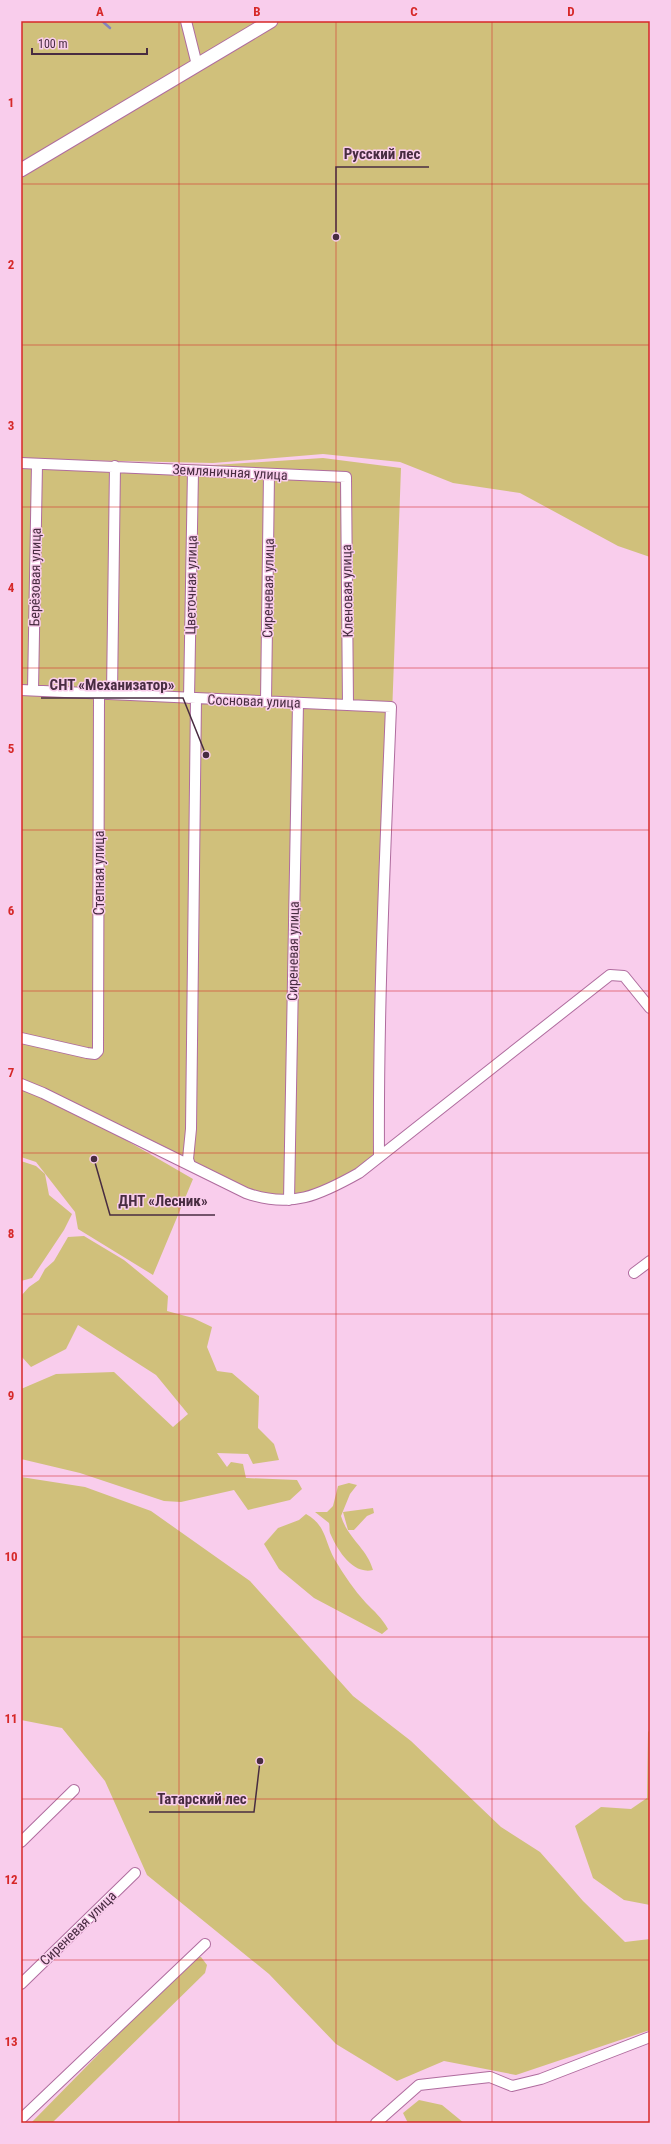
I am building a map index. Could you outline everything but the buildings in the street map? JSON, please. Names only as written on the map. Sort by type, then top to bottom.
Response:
[{"type":"main road","points":[[21,170],[271,21]]},
{"type":"street","points":[[186,21],[197,65]]},
{"type":"street","name":"Земляничная улица","points":[[21,463],[346,477]]},
{"type":"street","name":"Берёзовая улица","points":[[33,690],[37,464]]},
{"type":"street","points":[[112,694],[115,466]]},
{"type":"street","name":"Цветочная улица","points":[[190,1165],[188,1159],[191,1129],[193,471]]},
{"type":"street","name":"Сиреневая улица","points":[[266,702],[269,474]]},
{"type":"street","name":"Кленовая улица","points":[[346,477],[348,705]]},
{"type":"street","name":"Сосновая улица","points":[[21,690],[99,695],[112,694],[391,707],[379,1097],[380,1157]]},
{"type":"street","name":"Степная улица","points":[[21,1038],[88,1053],[95,1054],[98,1051],[99,695]]},
{"type":"street","name":"Сиреневая улица","points":[[289,1200],[298,703]]},
{"type":"street","points":[[21,1084],[86,1114],[246,1193],[263,1199],[289,1200],[313,1195],[337,1186],[359,1173],[610,975],[624,976],[650,1008]]},
{"type":"street","points":[[634,1274],[650,1261]]},
{"type":"street","points":[[21,1842],[74,1790]]},
{"type":"street","name":"Сиреневая улица","points":[[21,1984],[135,1873]]},
{"type":"street","points":[[21,2119],[205,1944]]},
{"type":"street","points":[[376,2123],[419,2085],[490,2077],[512,2086],[541,2079],[650,2037]]},
{"type":"shaded area","points":[[21,21],[650,21],[650,557],[618,546],[520,493],[453,483],[400,462],[323,454],[213,463],[21,459]]},
{"type":"shaded area","points":[[323,458],[401,468],[376,1155],[351,1177],[304,1196],[279,1198],[255,1194],[86,1117],[193,1179],[153,1275],[78,1229],[75,1212],[36,1162],[21,1157],[21,461],[214,465]]},
{"type":"shaded area","points":[[21,1161],[36,1166],[45,1174],[49,1195],[72,1214],[64,1230],[32,1278],[21,1281]]},
{"type":"shaded area","points":[[84,1236],[124,1260],[168,1296],[167,1311],[193,1318],[212,1327],[207,1347],[217,1371],[232,1373],[259,1396],[258,1428],[274,1444],[279,1460],[253,1464],[248,1454],[217,1453],[227,1467],[231,1462],[243,1464],[246,1478],[297,1480],[302,1489],[290,1500],[248,1510],[234,1490],[181,1502],[164,1501],[80,1473],[21,1459],[21,1389],[56,1374],[114,1372],[173,1427],[188,1414],[156,1375],[78,1325],[66,1349],[31,1367],[21,1356],[21,1296],[29,1287],[39,1280],[45,1269],[54,1261],[68,1237]]},
{"type":"shaded area","points":[[21,1477],[85,1487],[151,1511],[250,1581],[353,1696],[411,1741],[501,1827],[540,1852],[583,1901],[625,1942],[650,1939],[650,2030],[516,2075],[444,2061],[397,2081],[336,2044],[269,1974],[147,1875],[105,1781],[62,1728],[21,1720]]},
{"type":"shaded area","points":[[349,1483],[357,1485],[350,1494],[341,1516],[348,1531],[370,1562],[373,1570],[365,1571],[358,1569],[346,1559],[333,1539],[330,1532],[329,1523],[315,1512],[327,1512],[333,1506],[338,1486]]},
{"type":"shaded area","points":[[373,1508],[374,1513],[367,1516],[354,1530],[348,1530],[343,1512]]},
{"type":"shaded area","points":[[306,1514],[322,1529],[331,1553],[349,1582],[386,1625],[388,1629],[382,1634],[314,1598],[279,1569],[264,1544],[278,1528],[299,1520]]},
{"type":"shaded area","points":[[650,1730],[650,1905],[624,1900],[593,1878],[575,1826],[601,1807],[631,1809],[647,1798],[648,1732]]},
{"type":"shaded area","points":[[194,1957],[201,1957],[207,1965],[205,1973],[52,2123],[31,2123]]},
{"type":"shaded area","points":[[419,2100],[442,2105],[464,2123],[408,2123],[403,2113]]},
{"type":"waterway","points":[[102,21],[110,28]]},
{"type":"place","name":"Русский лес","points":[[336,237]]},
{"type":"place","name":"СНТ «Механизатор»","points":[[206,755]]},
{"type":"place","name":"ДНТ «Лесник»","points":[[94,1159]]},
{"type":"place","name":"Татарский лес","points":[[260,1761]]}]
